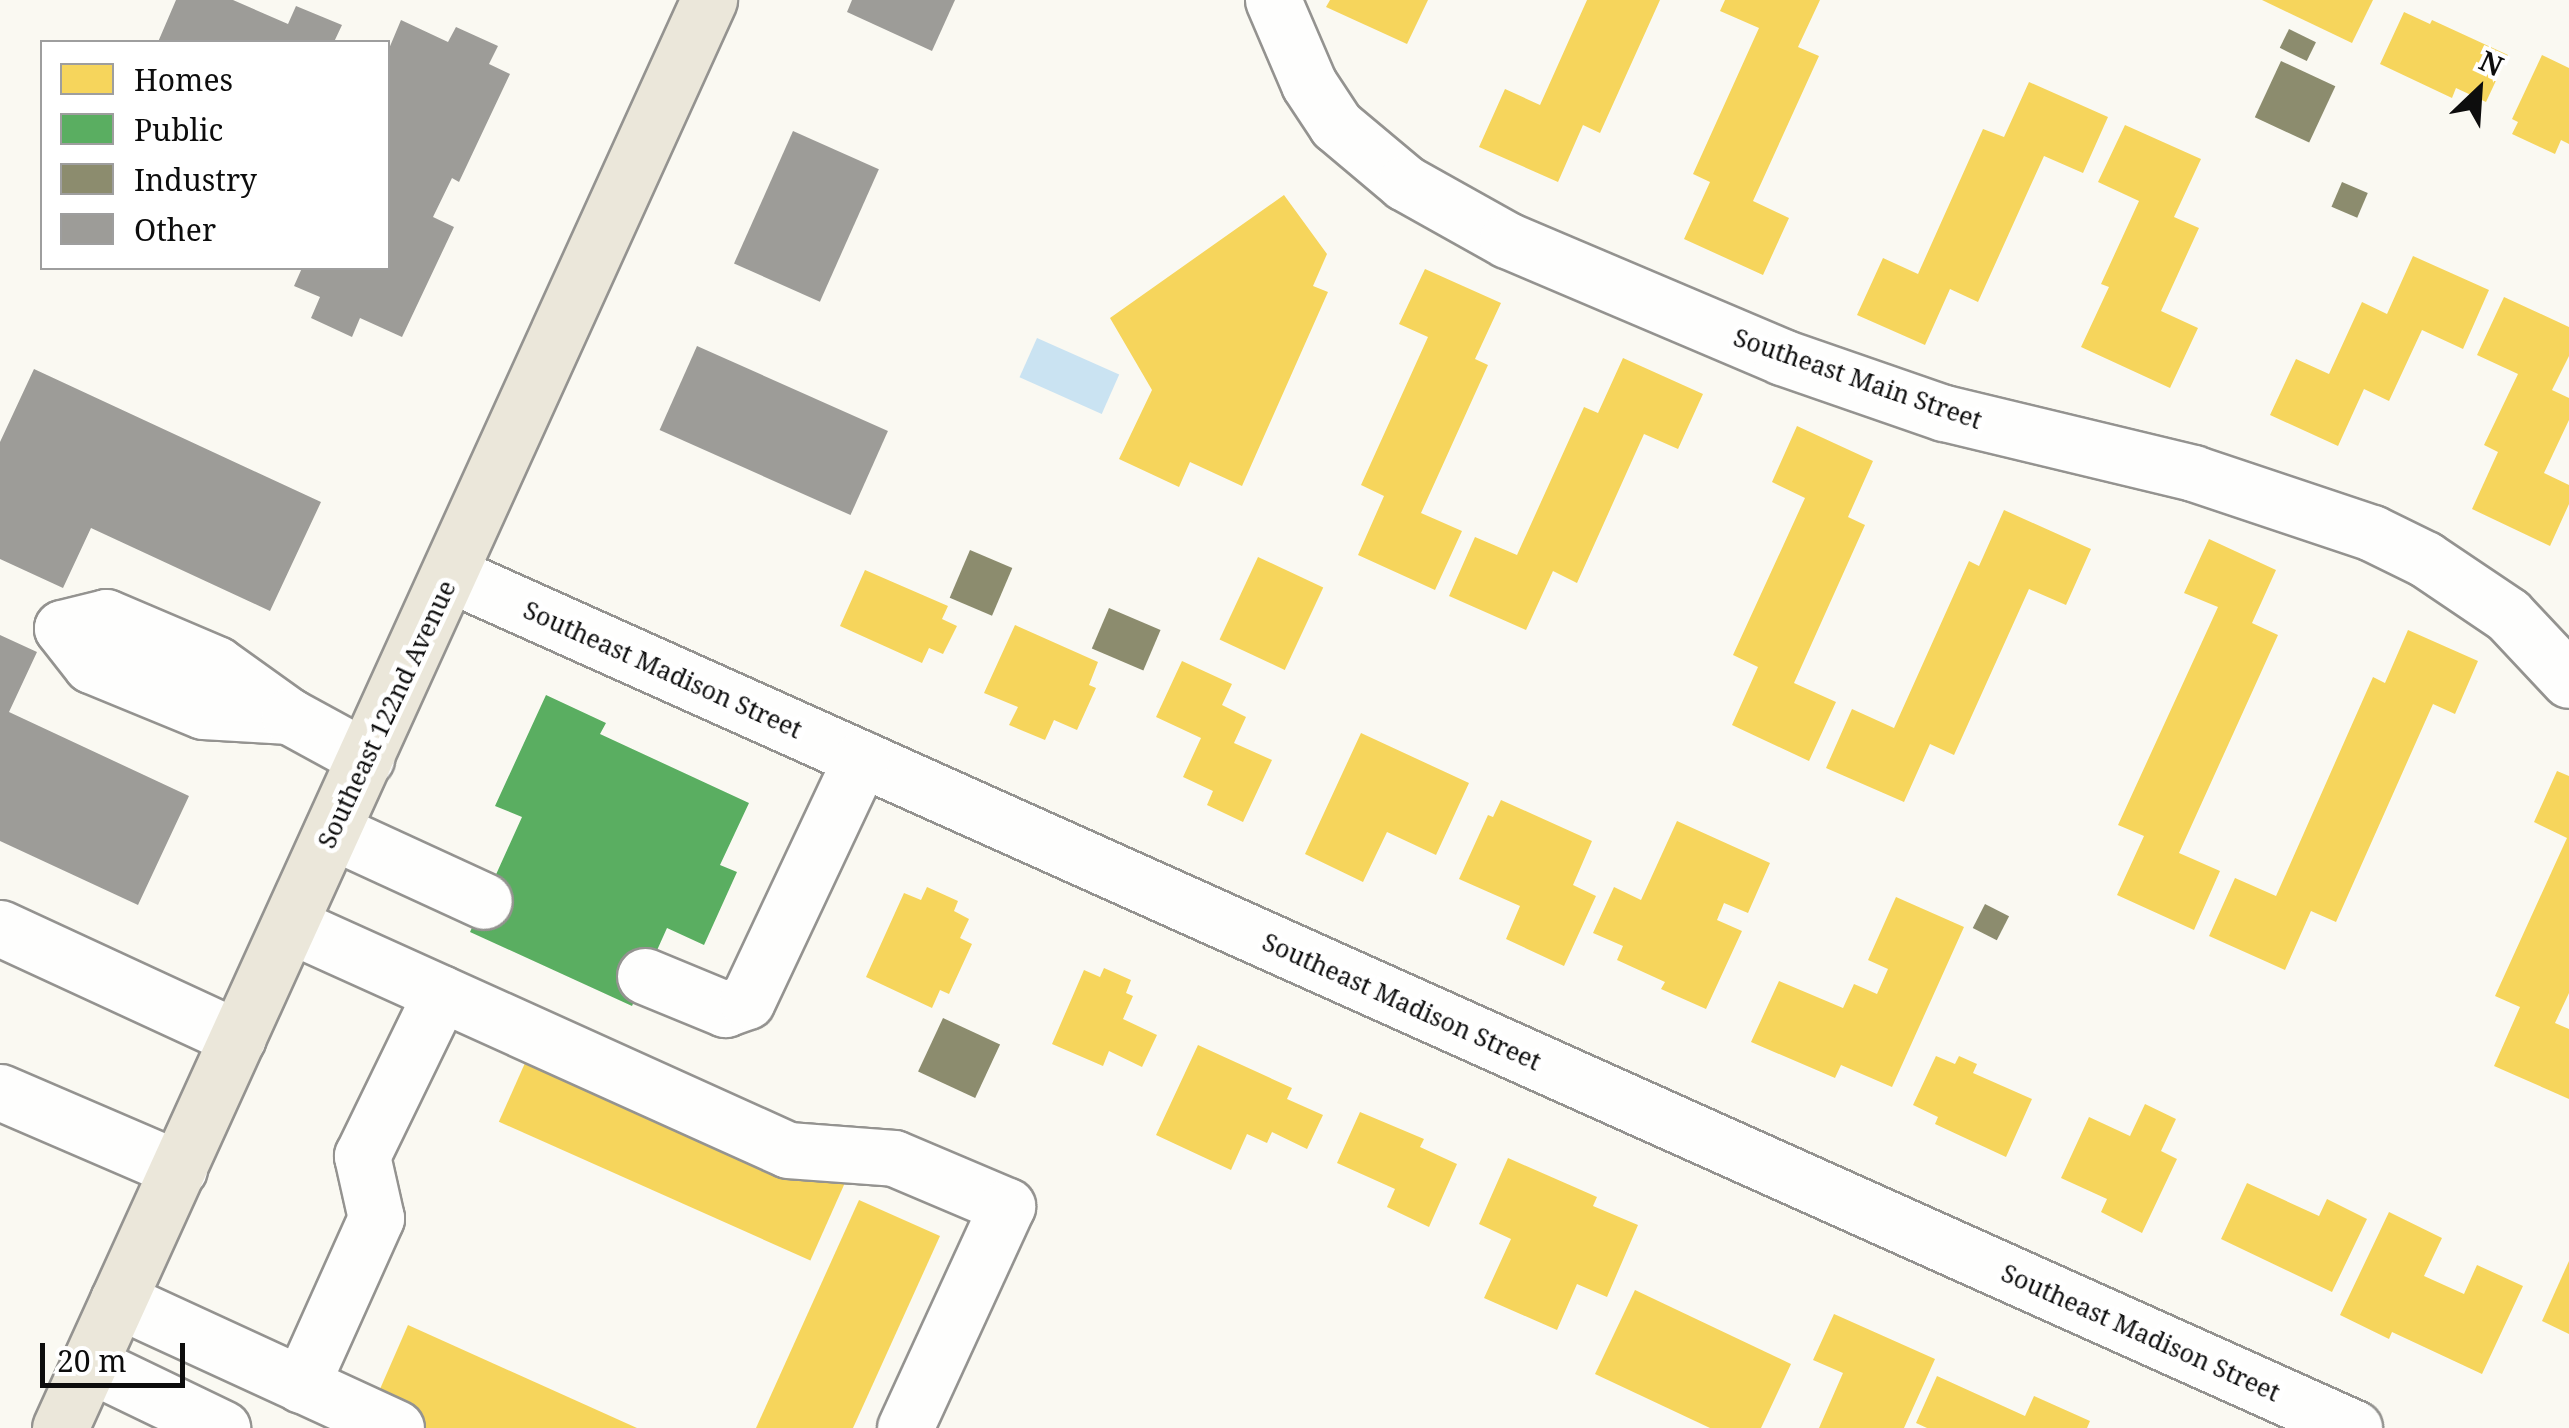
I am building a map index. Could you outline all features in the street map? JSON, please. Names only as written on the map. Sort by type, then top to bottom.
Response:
[{"type":"main road","name":"Southeast 122nd Avenue","points":[[60,1428],[709,0]]},
{"type":"street","name":"Southeast Main Street","points":[[1273,0],[1308,84],[1336,125],[1405,183],[1507,240],[1782,356],[1944,413],[2193,473],[2372,533],[2425,559],[2494,605],[2569,680]]},
{"type":"street","name":"Southeast Madison Street","points":[[450,574],[2354,1428]]},
{"type":"street","points":[[289,716],[366,758]]},
{"type":"street","points":[[645,976],[726,1009],[747,1001],[862,758]]},
{"type":"street","points":[[332,831],[484,900]]},
{"type":"street","points":[[290,925],[788,1150],[894,1158],[1006,1206],[905,1428]]},
{"type":"street","points":[[0,928],[238,1038]]},
{"type":"street","points":[[301,1386],[376,1218],[362,1156],[441,993]]},
{"type":"street","points":[[0,1092],[178,1169]]},
{"type":"street","points":[[118,1300],[396,1428]]},
{"type":"street","points":[[89,1364],[222,1428]]},
{"type":"water","points":[[1037,338],[1119,375],[1102,414],[1020,377]]},
{"type":"building: Homes","points":[[1330,0],[1428,0],[1407,44],[1326,7]]},
{"type":"building: Homes","points":[[1587,0],[1660,0],[1600,133],[1583,125],[1558,182],[1479,147],[1505,89],[1540,105]]},
{"type":"building: Homes","points":[[1725,0],[1820,0],[1798,47],[1819,56],[1753,201],[1789,218],[1763,275],[1684,239],[1710,182],[1693,174],[1759,28],[1720,11]]},
{"type":"building: Homes","points":[[2262,0],[2373,0],[2352,43]]},
{"type":"building: Homes","points":[[2404,12],[2430,24],[2432,20],[2508,55],[2486,102],[2456,88],[2452,98],[2380,64]]},
{"type":"building: Homes","points":[[2542,55],[2569,68],[2569,144],[2561,140],[2555,154],[2512,134],[2518,122],[2512,119]]},
{"type":"building: Homes","points":[[2029,82],[2108,117],[2083,173],[2044,156],[1978,302],[1950,289],[1925,345],[1857,315],[1883,258],[1918,274],[1983,129],[2004,137]]},
{"type":"building: Homes","points":[[2125,125],[2201,159],[2174,217],[2199,228],[2161,311],[2198,328],[2170,388],[2081,347],[2109,287],[2101,284],[2139,201],[2098,182]]},
{"type":"building: Homes","points":[[1284,195],[1327,254],[1313,286],[1328,292],[1242,486],[1190,462],[1179,487],[1119,459],[1152,390],[1110,318]]},
{"type":"building: Homes","points":[[2413,256],[2489,290],[2463,349],[2422,330],[2389,401],[2364,389],[2338,446],[2270,415],[2296,359],[2329,374],[2362,302],[2387,314]]},
{"type":"building: Homes","points":[[1425,269],[1501,303],[1475,359],[1488,365],[1421,513],[1462,531],[1435,590],[1358,555],[1384,496],[1361,485],[1428,337],[1399,324]]},
{"type":"building: Homes","points":[[2504,297],[2569,327],[2569,356],[2552,390],[2569,398],[2569,420],[2544,473],[2569,485],[2569,504],[2550,546],[2472,509],[2498,452],[2484,445],[2518,374],[2477,355]]},
{"type":"building: Homes","points":[[1623,358],[1703,394],[1678,449],[1644,434],[1577,583],[1553,571],[1526,630],[1449,596],[1475,537],[1517,555],[1584,407],[1598,413]]},
{"type":"building: Homes","points":[[1797,426],[1873,461],[1848,517],[1865,525],[1794,683],[1836,702],[1809,761],[1732,725],[1758,667],[1733,655],[1805,498],[1772,482]]},
{"type":"building: Homes","points":[[2004,510],[2091,549],[2066,605],[2029,589],[1954,755],[1930,744],[1904,802],[1826,768],[1852,709],[1894,728],[1969,561],[1979,566]]},
{"type":"building: Homes","points":[[2209,539],[2276,570],[2252,623],[2278,635],[2179,853],[2220,871],[2194,930],[2117,895],[2144,836],[2118,825],[2218,607],[2184,593]]},
{"type":"building: Homes","points":[[1258,557],[1323,587],[1285,670],[1220,639]]},
{"type":"building: Homes","points":[[865,570],[948,606],[942,619],[957,626],[943,654],[929,648],[922,663],[840,626]]},
{"type":"building: Homes","points":[[1015,625],[1098,662],[1089,685],[1096,688],[1077,730],[1054,720],[1045,740],[1009,725],[1018,707],[984,693]]},
{"type":"building: Homes","points":[[2408,630],[2478,661],[2455,714],[2433,704],[2336,922],[2311,911],[2285,970],[2209,936],[2235,878],[2276,896],[2373,677],[2385,683]]},
{"type":"building: Homes","points":[[1182,661],[1232,684],[1222,705],[1246,717],[1234,743],[1272,760],[1243,822],[1207,805],[1213,791],[1183,777],[1201,738],[1156,717]]},
{"type":"building: Homes","points":[[1361,733],[1469,783],[1436,855],[1387,832],[1363,882],[1305,854]]},
{"type":"building: Homes","points":[[2557,771],[2569,776],[2569,993],[2555,1023],[2569,1029],[2569,1099],[2494,1066],[2520,1007],[2495,996],[2567,838],[2534,822]]},
{"type":"building: Homes","points":[[1501,800],[1592,841],[1573,885],[1596,896],[1564,966],[1506,939],[1520,906],[1459,879],[1488,815],[1493,817]]},
{"type":"building: Homes","points":[[1677,821],[1770,863],[1748,913],[1724,903],[1717,920],[1742,931],[1706,1009],[1661,989],[1665,982],[1617,960],[1623,946],[1593,933],[1614,887],[1641,900]]},
{"type":"building: Homes","points":[[927,887],[958,901],[954,911],[969,919],[960,938],[972,944],[949,994],[940,990],[932,1008],[866,977],[904,893],[921,900]]},
{"type":"building: Homes","points":[[1896,897],[1964,927],[1892,1087],[1841,1065],[1835,1078],[1751,1042],[1779,981],[1843,1008],[1854,984],[1877,994],[1888,969],[1868,960]]},
{"type":"building: Homes","points":[[1104,968],[1131,980],[1126,993],[1133,996],[1123,1019],[1157,1035],[1142,1067],[1109,1051],[1103,1066],[1052,1044],[1084,970],[1100,977]]},
{"type":"building: Homes","points":[[533,1045],[845,1184],[810,1260],[499,1122]]},
{"type":"building: Homes","points":[[1198,1045],[1292,1088],[1287,1099],[1323,1115],[1307,1149],[1272,1132],[1267,1143],[1247,1134],[1231,1170],[1156,1135]]},
{"type":"building: Homes","points":[[1936,1056],[1955,1064],[1959,1056],[1977,1064],[1973,1073],[2032,1099],[2006,1157],[1935,1124],[1938,1117],[1913,1105]]},
{"type":"building: Homes","points":[[2145,1104],[2176,1119],[2161,1151],[2177,1159],[2142,1233],[2101,1212],[2107,1199],[2061,1178],[2089,1117],[2130,1136]]},
{"type":"building: Homes","points":[[1360,1112],[1424,1139],[1420,1147],[1457,1164],[1429,1227],[1387,1207],[1395,1189],[1337,1163]]},
{"type":"building: Homes","points":[[1508,1158],[1597,1197],[1593,1206],[1638,1225],[1607,1297],[1577,1284],[1557,1330],[1484,1298],[1511,1239],[1479,1224]]},
{"type":"building: Homes","points":[[2247,1183],[2319,1216],[2327,1199],[2367,1219],[2332,1292],[2221,1239]]},
{"type":"building: Homes","points":[[859,1200],[940,1236],[853,1428],[756,1428]]},
{"type":"building: Homes","points":[[2389,1212],[2442,1238],[2424,1276],[2464,1294],[2477,1265],[2523,1286],[2482,1374],[2392,1332],[2389,1339],[2340,1315]]},
{"type":"building: Homes","points":[[2569,1261],[2569,1334],[2542,1321]]},
{"type":"building: Homes","points":[[1635,1290],[1791,1364],[1761,1428],[1710,1428],[1595,1374]]},
{"type":"building: Homes","points":[[1834,1314],[1935,1359],[1904,1428],[1819,1428],[1843,1373],[1813,1360]]},
{"type":"building: Homes","points":[[408,1325],[637,1428],[425,1428],[373,1405]]},
{"type":"building: Homes","points":[[1937,1376],[2025,1416],[2034,1396],[2090,1421],[2087,1428],[1927,1428],[1916,1423]]},
{"type":"building: Public","points":[[546,695],[606,723],[600,734],[749,803],[720,865],[737,872],[704,945],[667,928],[632,1006],[470,932],[522,817],[495,806]]},
{"type":"building: Industry","points":[[2289,29],[2316,42],[2307,61],[2280,48]]},
{"type":"building: Industry","points":[[2281,61],[2335,86],[2309,143],[2255,117]]},
{"type":"building: Industry","points":[[2342,182],[2368,193],[2357,218],[2331,207]]},
{"type":"building: Industry","points":[[970,550],[1012,568],[992,616],[950,598]]},
{"type":"building: Industry","points":[[1109,608],[1161,630],[1143,670],[1092,649]]},
{"type":"building: Industry","points":[[1985,904],[2009,916],[1997,940],[1973,928]]},
{"type":"building: Industry","points":[[943,1018],[1000,1045],[975,1098],[918,1071]]},
{"type":"building: Other","points":[[176,0],[233,0],[288,24],[296,6],[342,25],[335,40],[159,40]]},
{"type":"building: Other","points":[[852,0],[955,0],[932,51],[847,12]]},
{"type":"building: Other","points":[[401,20],[448,42],[456,27],[498,46],[489,64],[510,74],[459,182],[452,178],[433,217],[454,227],[402,337],[360,318],[352,337],[311,318],[320,297],[294,286],[301,270],[390,270],[390,46]]},
{"type":"building: Other","points":[[793,131],[879,169],[820,302],[734,263]]},
{"type":"building: Other","points":[[697,346],[888,431],[851,515],[660,430]]},
{"type":"building: Other","points":[[34,369],[321,502],[270,611],[91,528],[63,588],[0,559],[0,442]]},
{"type":"building: Other","points":[[0,635],[37,652],[9,712],[189,796],[138,905],[0,841]]}]
